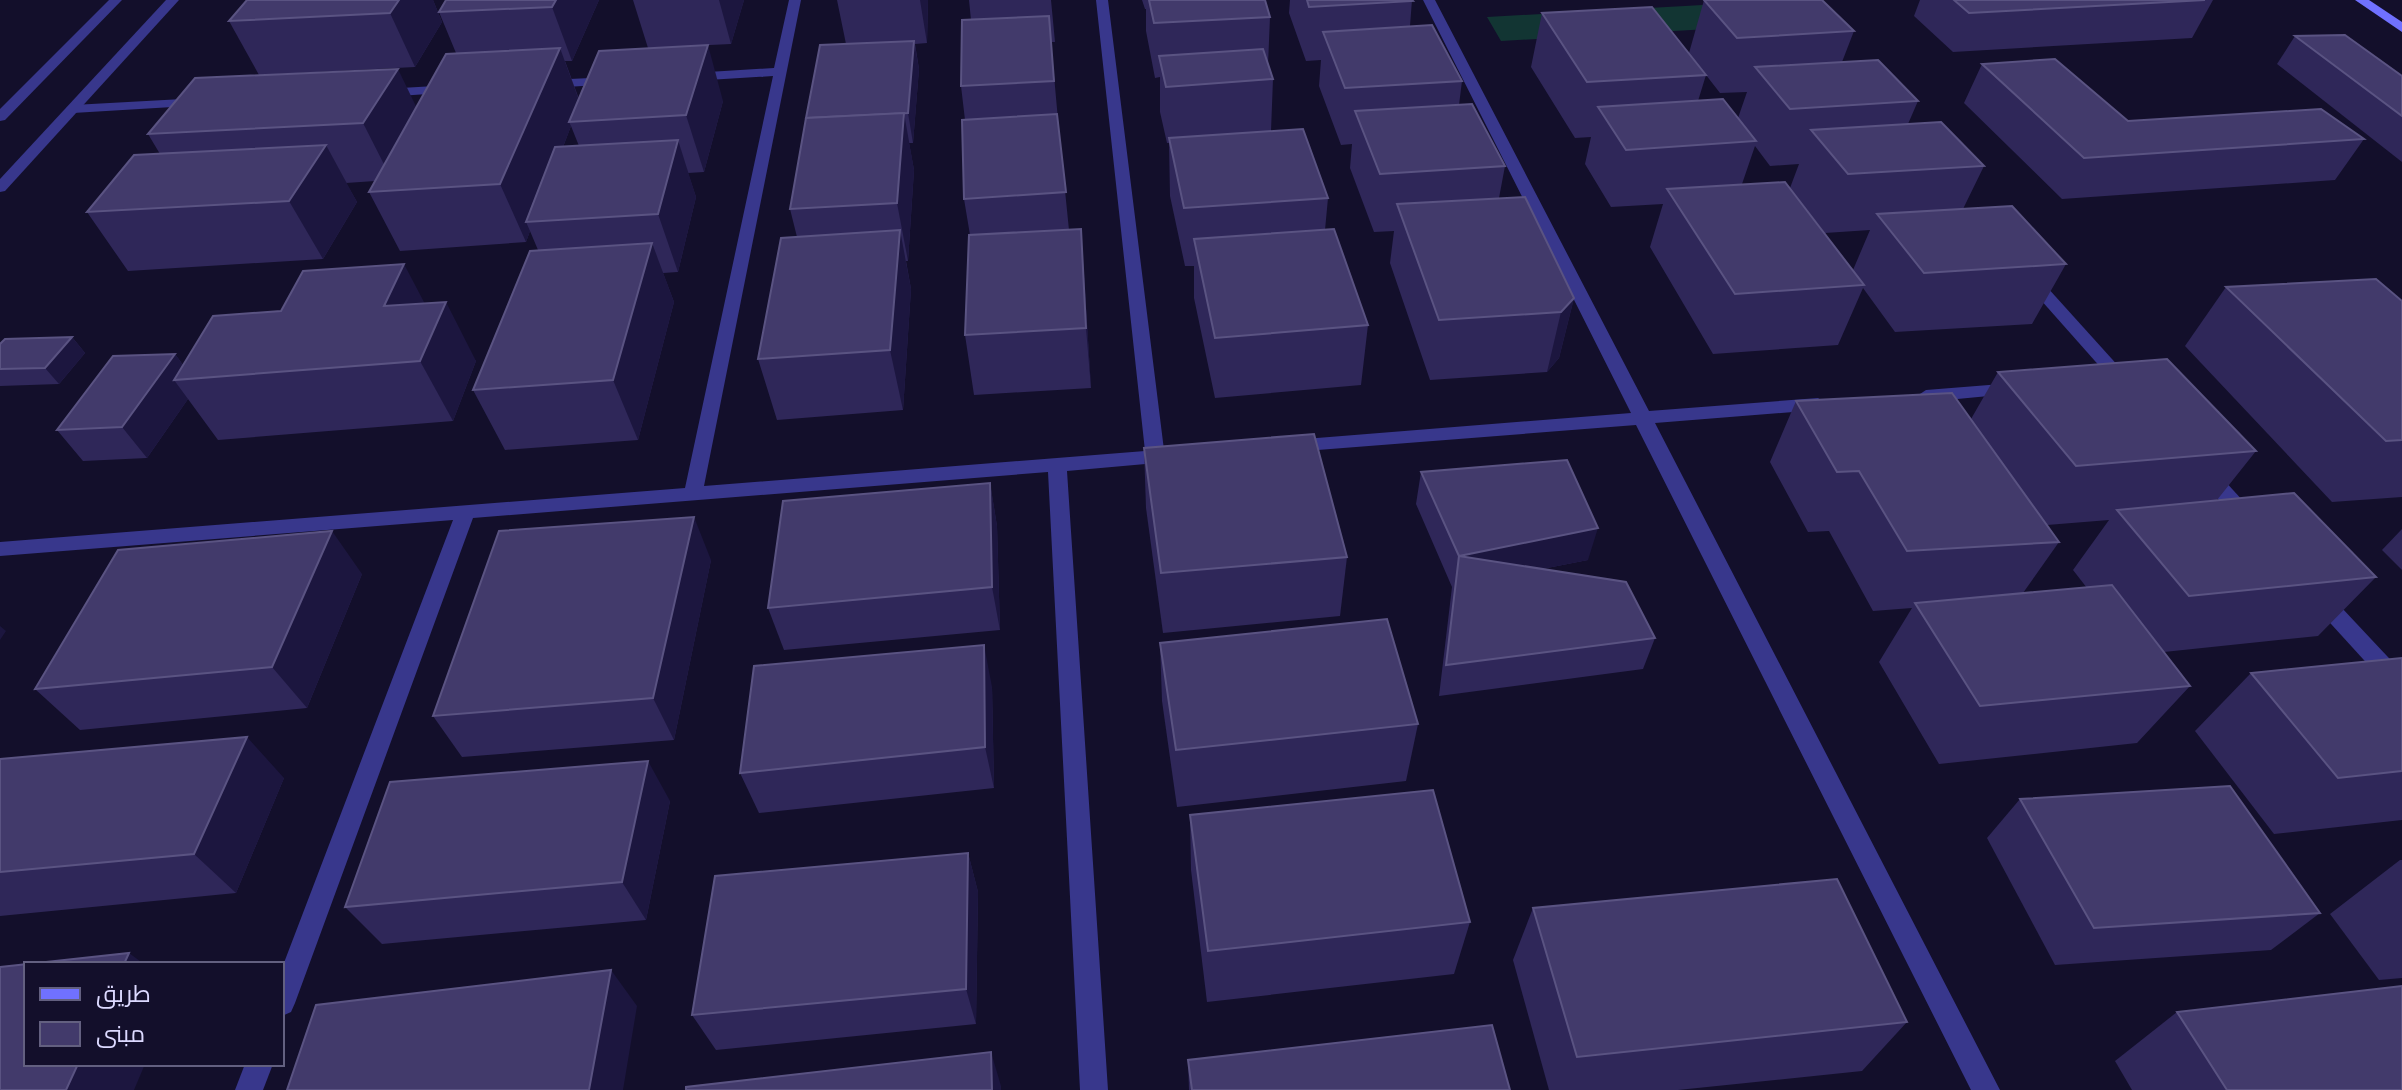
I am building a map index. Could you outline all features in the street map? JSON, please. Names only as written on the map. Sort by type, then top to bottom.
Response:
[{"type":"main road","points":[[2361,0],[2402,28]]},
{"type":"street","points":[[0,117],[116,0]]},
{"type":"street","points":[[0,188],[173,0]]},
{"type":"street","points":[[693,494],[795,0]]},
{"type":"street","points":[[1102,0],[1155,457]]},
{"type":"street","points":[[1429,0],[1986,1090]]},
{"type":"street","points":[[670,78],[781,72]]},
{"type":"street","points":[[529,85],[623,80]]},
{"type":"street","points":[[372,93],[466,88]]},
{"type":"street","points":[[73,109],[214,101]]},
{"type":"street","points":[[2015,261],[2126,386],[2090,383]]},
{"type":"street","points":[[1905,397],[2028,388]]},
{"type":"street","points":[[1265,448],[1843,402]]},
{"type":"street","points":[[0,549],[1187,454]]},
{"type":"street","points":[[2194,460],[2256,528]]},
{"type":"street","points":[[1057,465],[1094,1090]]},
{"type":"street","points":[[284,998],[466,512]]},
{"type":"street","points":[[2308,585],[2402,687]]},
{"type":"street","points":[[249,1090],[258,1066]]},
{"type":"green space","points":[[1756,2],[1777,25],[1501,41],[1487,17]]},
{"type":"building","points":[[247,0],[399,0],[390,13],[229,21]]},
{"type":"building","points":[[446,0],[556,0],[552,7],[439,12]]},
{"type":"building","points":[[1149,0],[1265,0],[1270,17],[1154,23]]},
{"type":"building","points":[[1307,0],[1412,0],[1413,1],[1309,7]]},
{"type":"building","points":[[1704,0],[1822,0],[1854,31],[1737,38]]},
{"type":"building","points":[[1954,0],[2205,0],[1969,13]]},
{"type":"building","points":[[1652,7],[1706,75],[1587,82],[1542,13]]},
{"type":"building","points":[[1049,16],[1054,81],[961,86],[962,20]]},
{"type":"building","points":[[1432,25],[1462,81],[1345,88],[1323,32]]},
{"type":"building","points":[[2345,35],[2402,76],[2402,116],[2295,36]]},
{"type":"building","points":[[914,41],[908,113],[806,118],[820,45]]},
{"type":"building","points":[[708,45],[686,115],[569,122],[599,51]]},
{"type":"building","points":[[560,48],[500,184],[369,192],[446,54]]},
{"type":"building","points":[[1263,49],[1273,79],[1166,87],[1159,56]]},
{"type":"building","points":[[2055,59],[2128,121],[2321,109],[2364,139],[2084,158],[1982,64]]},
{"type":"building","points":[[1878,60],[1918,101],[1790,109],[1755,67]]},
{"type":"building","points":[[398,69],[363,123],[148,134],[195,78]]},
{"type":"building","points":[[1723,99],[1756,141],[1626,150],[1598,107]]},
{"type":"building","points":[[1472,104],[1505,166],[1380,174],[1355,111]]},
{"type":"building","points":[[904,113],[897,203],[790,209],[806,118]]},
{"type":"building","points":[[1057,114],[1066,192],[964,199],[962,120]]},
{"type":"building","points":[[1941,122],[1984,166],[1848,174],[1811,130]]},
{"type":"building","points":[[1303,129],[1328,198],[1184,208],[1169,138]]},
{"type":"building","points":[[678,140],[658,214],[526,222],[555,147]]},
{"type":"building","points":[[326,145],[289,201],[87,212],[134,155]]},
{"type":"building","points":[[1785,182],[1864,285],[1735,294],[1667,189]]},
{"type":"building","points":[[1525,197],[1574,298],[1561,312],[1439,320],[1397,204]]},
{"type":"building","points":[[2012,206],[2066,264],[1924,273],[1877,214]]},
{"type":"building","points":[[1081,229],[1086,328],[965,335],[969,235]]},
{"type":"building","points":[[1334,229],[1368,325],[1215,338],[1194,239]]},
{"type":"building","points":[[900,230],[890,350],[758,359],[781,238]]},
{"type":"building","points":[[652,243],[613,380],[473,390],[530,251]]},
{"type":"building","points":[[404,264],[384,306],[446,302],[420,361],[174,380],[213,316],[281,311],[303,271]]},
{"type":"building","points":[[2376,279],[2402,301],[2402,440],[2386,441],[2226,287]]},
{"type":"building","points":[[72,337],[45,368],[0,369],[0,344],[5,339]]},
{"type":"building","points":[[175,354],[122,427],[57,430],[113,356]]},
{"type":"building","points":[[2167,359],[2256,451],[2076,466],[1998,372]]},
{"type":"building","points":[[1952,393],[2059,542],[1907,551],[1859,471],[1837,472],[1796,401]]},
{"type":"building","points":[[1314,434],[1347,557],[1161,573],[1144,448]]},
{"type":"building","points":[[1567,460],[1598,528],[1459,556],[1421,472]]},
{"type":"building","points":[[990,483],[992,587],[768,608],[783,501]]},
{"type":"building","points":[[2294,493],[2376,577],[2189,596],[2117,510]]},
{"type":"building","points":[[694,517],[653,698],[433,716],[499,531]]},
{"type":"building","points":[[332,531],[272,667],[35,689],[118,550]]},
{"type":"building","points":[[1459,556],[1626,582],[1655,638],[1446,665]]},
{"type":"building","points":[[2112,585],[2190,686],[1980,706],[1915,603]]},
{"type":"building","points":[[1387,619],[1418,724],[1176,750],[1160,643]]},
{"type":"building","points":[[984,645],[985,747],[740,773],[754,666]]},
{"type":"building","points":[[2402,658],[2402,771],[2338,778],[2251,673]]},
{"type":"building","points":[[247,737],[194,854],[0,872],[0,759]]},
{"type":"building","points":[[648,761],[622,882],[345,907],[390,782]]},
{"type":"building","points":[[2230,786],[2320,913],[2094,928],[2020,799]]},
{"type":"building","points":[[1433,790],[1470,922],[1208,951],[1190,815]]},
{"type":"building","points":[[968,853],[966,989],[692,1015],[715,876]]},
{"type":"building","points":[[1837,879],[1907,1022],[1577,1057],[1533,908]]},
{"type":"building","points":[[129,953],[125,962],[46,962]]},
{"type":"building","points":[[24,964],[24,1066],[77,1066],[66,1090],[0,1090],[0,967]]},
{"type":"building","points":[[611,970],[589,1090],[287,1090],[316,1005]]},
{"type":"building","points":[[2402,986],[2402,1090],[2227,1090],[2177,1012]]},
{"type":"building","points":[[1492,1025],[1510,1090],[1192,1090],[1188,1060]]},
{"type":"building","points":[[991,1052],[992,1090],[686,1090],[686,1087]]}]
